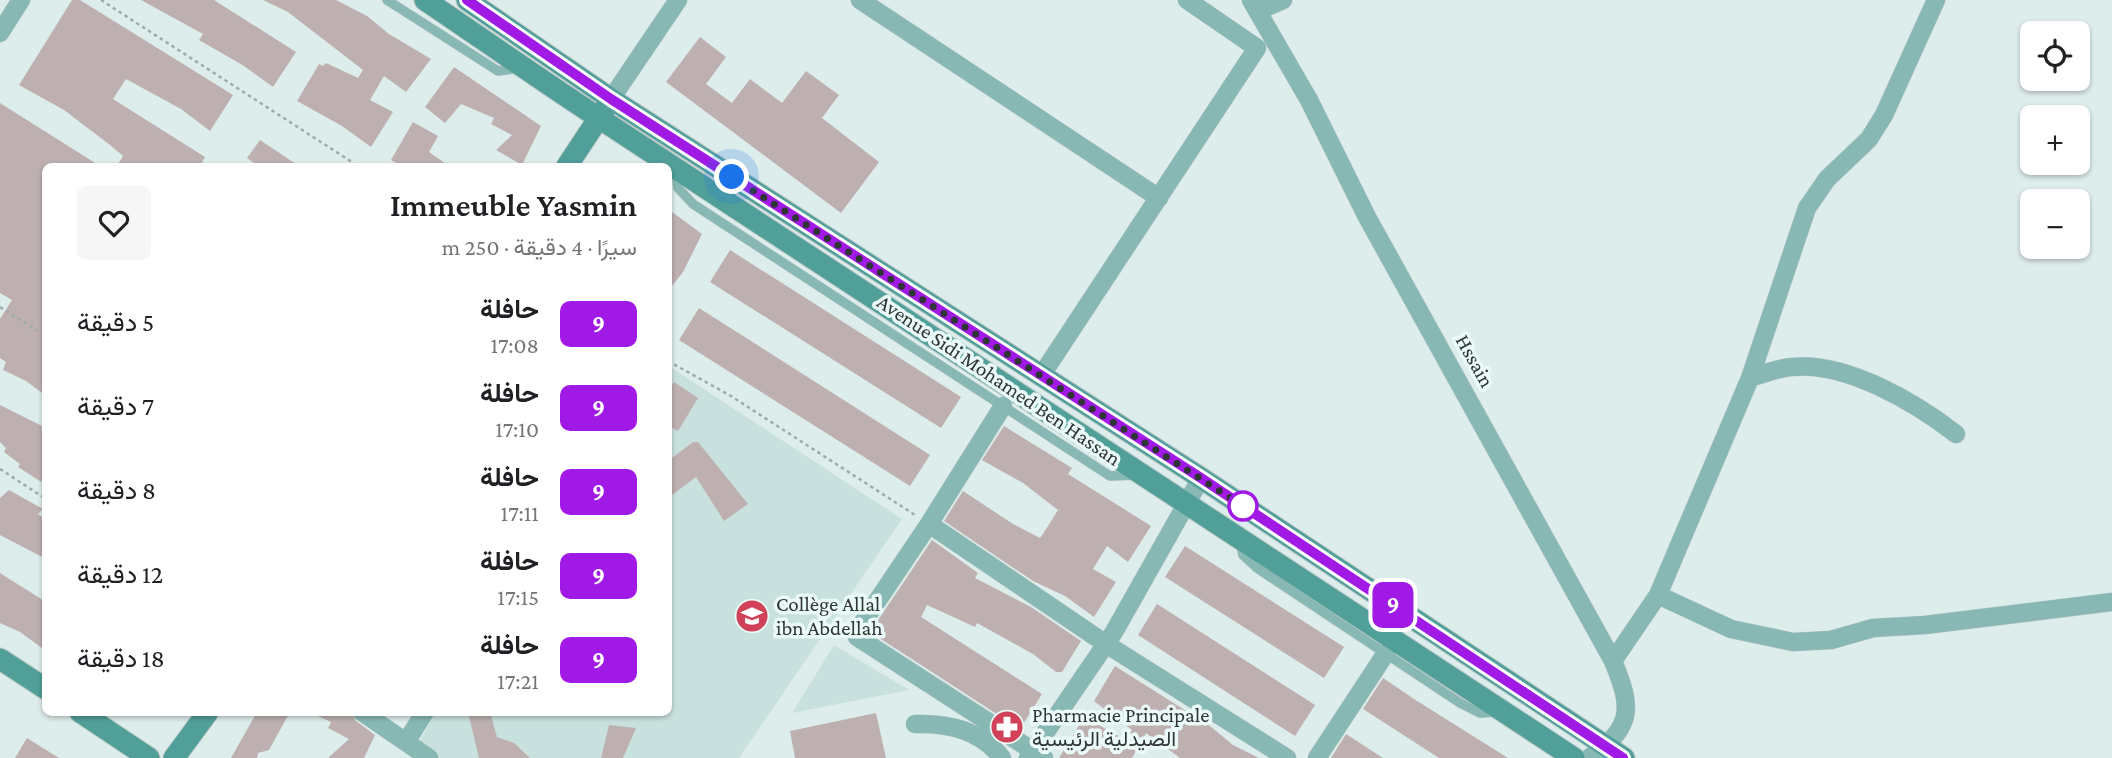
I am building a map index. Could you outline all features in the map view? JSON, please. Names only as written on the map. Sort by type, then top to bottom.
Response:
[{"type":"street","points":[[0,33],[21,0]]},
{"type":"street","name":"Avenue Sidi Mohamed Ben Hassan","points":[[425,0],[670,163]]},
{"type":"street","name":"Avenue Sidi Mohamed Ben Hassan","points":[[467,0],[611,99],[1201,478],[1597,752],[1623,758]]},
{"type":"street","points":[[569,163],[678,0]]},
{"type":"street","points":[[860,0],[1159,198]]},
{"type":"street","points":[[1041,376],[1257,48],[1187,0]]},
{"type":"street","points":[[1254,5],[1283,0]]},
{"type":"street","points":[[1613,661],[1658,595],[1750,378],[1807,208],[1826,179],[1868,139],[1884,115],[1936,0]]},
{"type":"street","name":"Hssain","points":[[1254,5],[1308,100],[1367,218],[1613,661],[1628,703],[1624,723],[1597,752]]},
{"type":"street","name":"Avenue Sidi Mohamed Ben Hassan","points":[[672,164],[1574,758]]},
{"type":"street","points":[[1750,378],[1795,366],[1858,379],[1918,405],[1956,435]]},
{"type":"street","points":[[1003,406],[929,524],[857,631],[857,637],[1035,755],[1106,644],[1201,478]]},
{"type":"street","points":[[929,524],[1106,644],[1287,758]]},
{"type":"street","points":[[1658,595],[1731,629],[1793,642],[1831,640],[1874,628],[1925,625],[2112,602]]},
{"type":"street","points":[[1317,758],[1386,653]]},
{"type":"street","points":[[0,659],[42,686]]},
{"type":"street","points":[[86,716],[149,758]]},
{"type":"street","points":[[174,758],[205,716]]},
{"type":"street","points":[[368,716],[429,758]]},
{"type":"street","points":[[406,742],[422,716]]},
{"type":"street","points":[[915,724],[937,723],[958,727],[978,736],[1002,758]]},
{"type":"lane","points":[[387,0],[498,71],[525,66]]},
{"type":"lane","points":[[676,167],[678,188],[693,204],[1110,477],[1127,478],[1142,474]]},
{"type":"lane","points":[[1240,537],[1243,555],[1257,568],[1460,703],[1480,713],[1503,712]]},
{"type":"path","points":[[101,0],[353,163]]},
{"type":"path","points":[[0,307],[42,333]]},
{"type":"path","points":[[672,363],[731,396],[929,524]]},
{"type":"path","points":[[0,469],[42,496]]},
{"type":"shaded area","name":"Collège Allal ibn Abdellah","points":[[672,368],[902,519],[739,758],[439,758],[418,744],[434,716],[672,716]]},
{"type":"shaded area","points":[[834,645],[909,690],[792,713]]},
{"type":"building","points":[[72,0],[80,0],[233,95],[210,131],[181,109],[126,79],[113,99],[205,157],[202,163],[119,163],[123,156],[110,145],[64,110],[19,85]]},
{"type":"building","points":[[141,0],[214,0],[296,52],[273,87],[244,66],[199,40],[203,34]]},
{"type":"building","points":[[263,0],[336,0],[367,16],[389,34],[431,59],[406,92],[384,76],[370,100],[393,112],[371,147],[342,126],[297,101],[319,64],[323,66],[326,63],[358,78],[363,70],[288,12]]},
{"type":"building","points":[[700,37],[726,57],[706,84],[732,103],[750,79],[782,103],[806,71],[839,95],[822,118],[879,162],[841,213],[666,82]]},
{"type":"building","points":[[454,67],[541,126],[523,163],[519,163],[496,150],[512,135],[491,124],[494,118],[461,104],[445,123],[425,107]]},
{"type":"building","points":[[0,103],[95,163],[42,163],[42,393],[26,381],[3,370],[6,362],[0,358],[0,319],[12,300],[0,293]]},
{"type":"building","points":[[413,122],[438,136],[429,152],[445,163],[396,163],[391,160]]},
{"type":"building","points":[[260,140],[294,163],[254,163],[247,158]]},
{"type":"building","points":[[672,212],[702,234],[683,272],[672,286]]},
{"type":"building","points":[[730,250],[961,397],[941,428],[710,282]]},
{"type":"building","points":[[699,308],[930,455],[910,486],[679,340]]},
{"type":"building","points":[[674,382],[698,398],[678,431],[672,428]]},
{"type":"building","points":[[0,405],[42,426],[42,482],[18,467],[20,464],[4,452],[6,448],[0,442]]},
{"type":"building","points":[[1004,426],[1072,468],[1068,474],[1151,526],[1128,562],[1107,546],[1093,569],[1116,582],[1094,617],[1065,596],[1033,581],[944,521],[963,491],[1013,524],[1040,538],[1043,534],[1058,510],[1023,483],[982,460]]},
{"type":"building","points":[[693,442],[698,442],[748,504],[724,521],[696,477],[672,495],[672,458]]},
{"type":"building","points":[[9,490],[42,508],[38,514],[42,516],[42,557],[0,535],[0,498]]},
{"type":"building","points":[[932,540],[978,573],[975,578],[1031,607],[1081,641],[1062,672],[1056,672],[1033,654],[977,623],[975,627],[927,605],[921,617],[1042,694],[1020,729],[870,632]]},
{"type":"building","points":[[1185,546],[1344,647],[1324,678],[1165,577]]},
{"type":"building","points":[[0,573],[42,599],[42,648],[20,632],[0,623]]},
{"type":"building","points":[[1157,604],[1315,705],[1295,736],[1138,635]]},
{"type":"building","points":[[1115,666],[1210,726],[1233,745],[1259,758],[1180,758],[1146,733],[1132,758],[1059,758],[1084,717],[1126,740],[1132,730],[1094,701]]},
{"type":"building","points":[[1383,678],[1508,758],[1439,758],[1363,709]]},
{"type":"building","points":[[876,713],[886,758],[795,758],[790,731]]},
{"type":"building","points":[[255,716],[288,716],[269,750],[258,753],[257,758],[231,758]]},
{"type":"building","points":[[318,716],[353,716],[375,735],[364,758],[328,758],[349,739],[328,728],[331,722]]},
{"type":"building","points":[[469,716],[491,716],[497,737],[514,743],[530,758],[479,758]]},
{"type":"building","points":[[609,725],[636,728],[623,758],[601,758]]},
{"type":"building","points":[[1346,734],[1383,758],[1331,758]]},
{"type":"building","points":[[27,738],[59,758],[15,758]]},
{"type":"bus line","name":"9","points":[[467,0],[611,99],[1201,478],[1623,758]]},
{"type":"place","name":"Collège Allal ibn Abdellah","points":[[752,616]]},
{"type":"place","name":"Pharmacie Principale الصيدلية الرئيسية","points":[[1007,727]]},
{"type":"route","points":[[732,177],[1245,507],[1243,506]]}]
